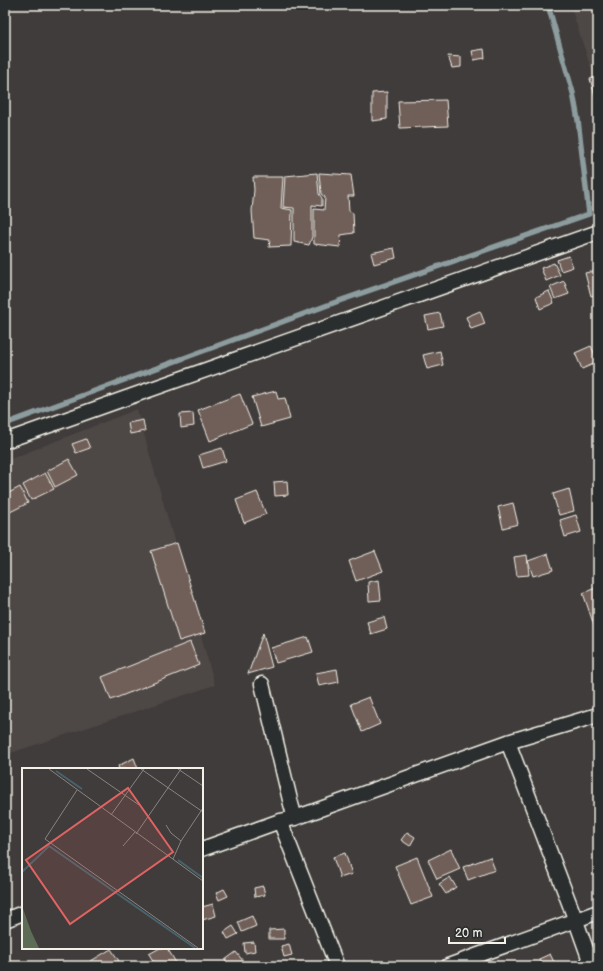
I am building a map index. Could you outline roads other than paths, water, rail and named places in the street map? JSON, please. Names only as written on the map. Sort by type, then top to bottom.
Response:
[{"type":"street","points":[[5,441],[598,232]]},
{"type":"street","points":[[262,684],[295,818]]},
{"type":"street","points":[[203,849],[280,821],[295,818],[508,742],[598,715]]},
{"type":"street","points":[[508,742],[592,966]]},
{"type":"street","points":[[280,821],[338,966]]},
{"type":"street","points":[[448,966],[598,912]]},
{"type":"street","points":[[5,920],[22,913]]},
{"type":"waterway","points":[[5,424],[336,302],[589,214],[578,120],[573,93],[548,5]]}]
